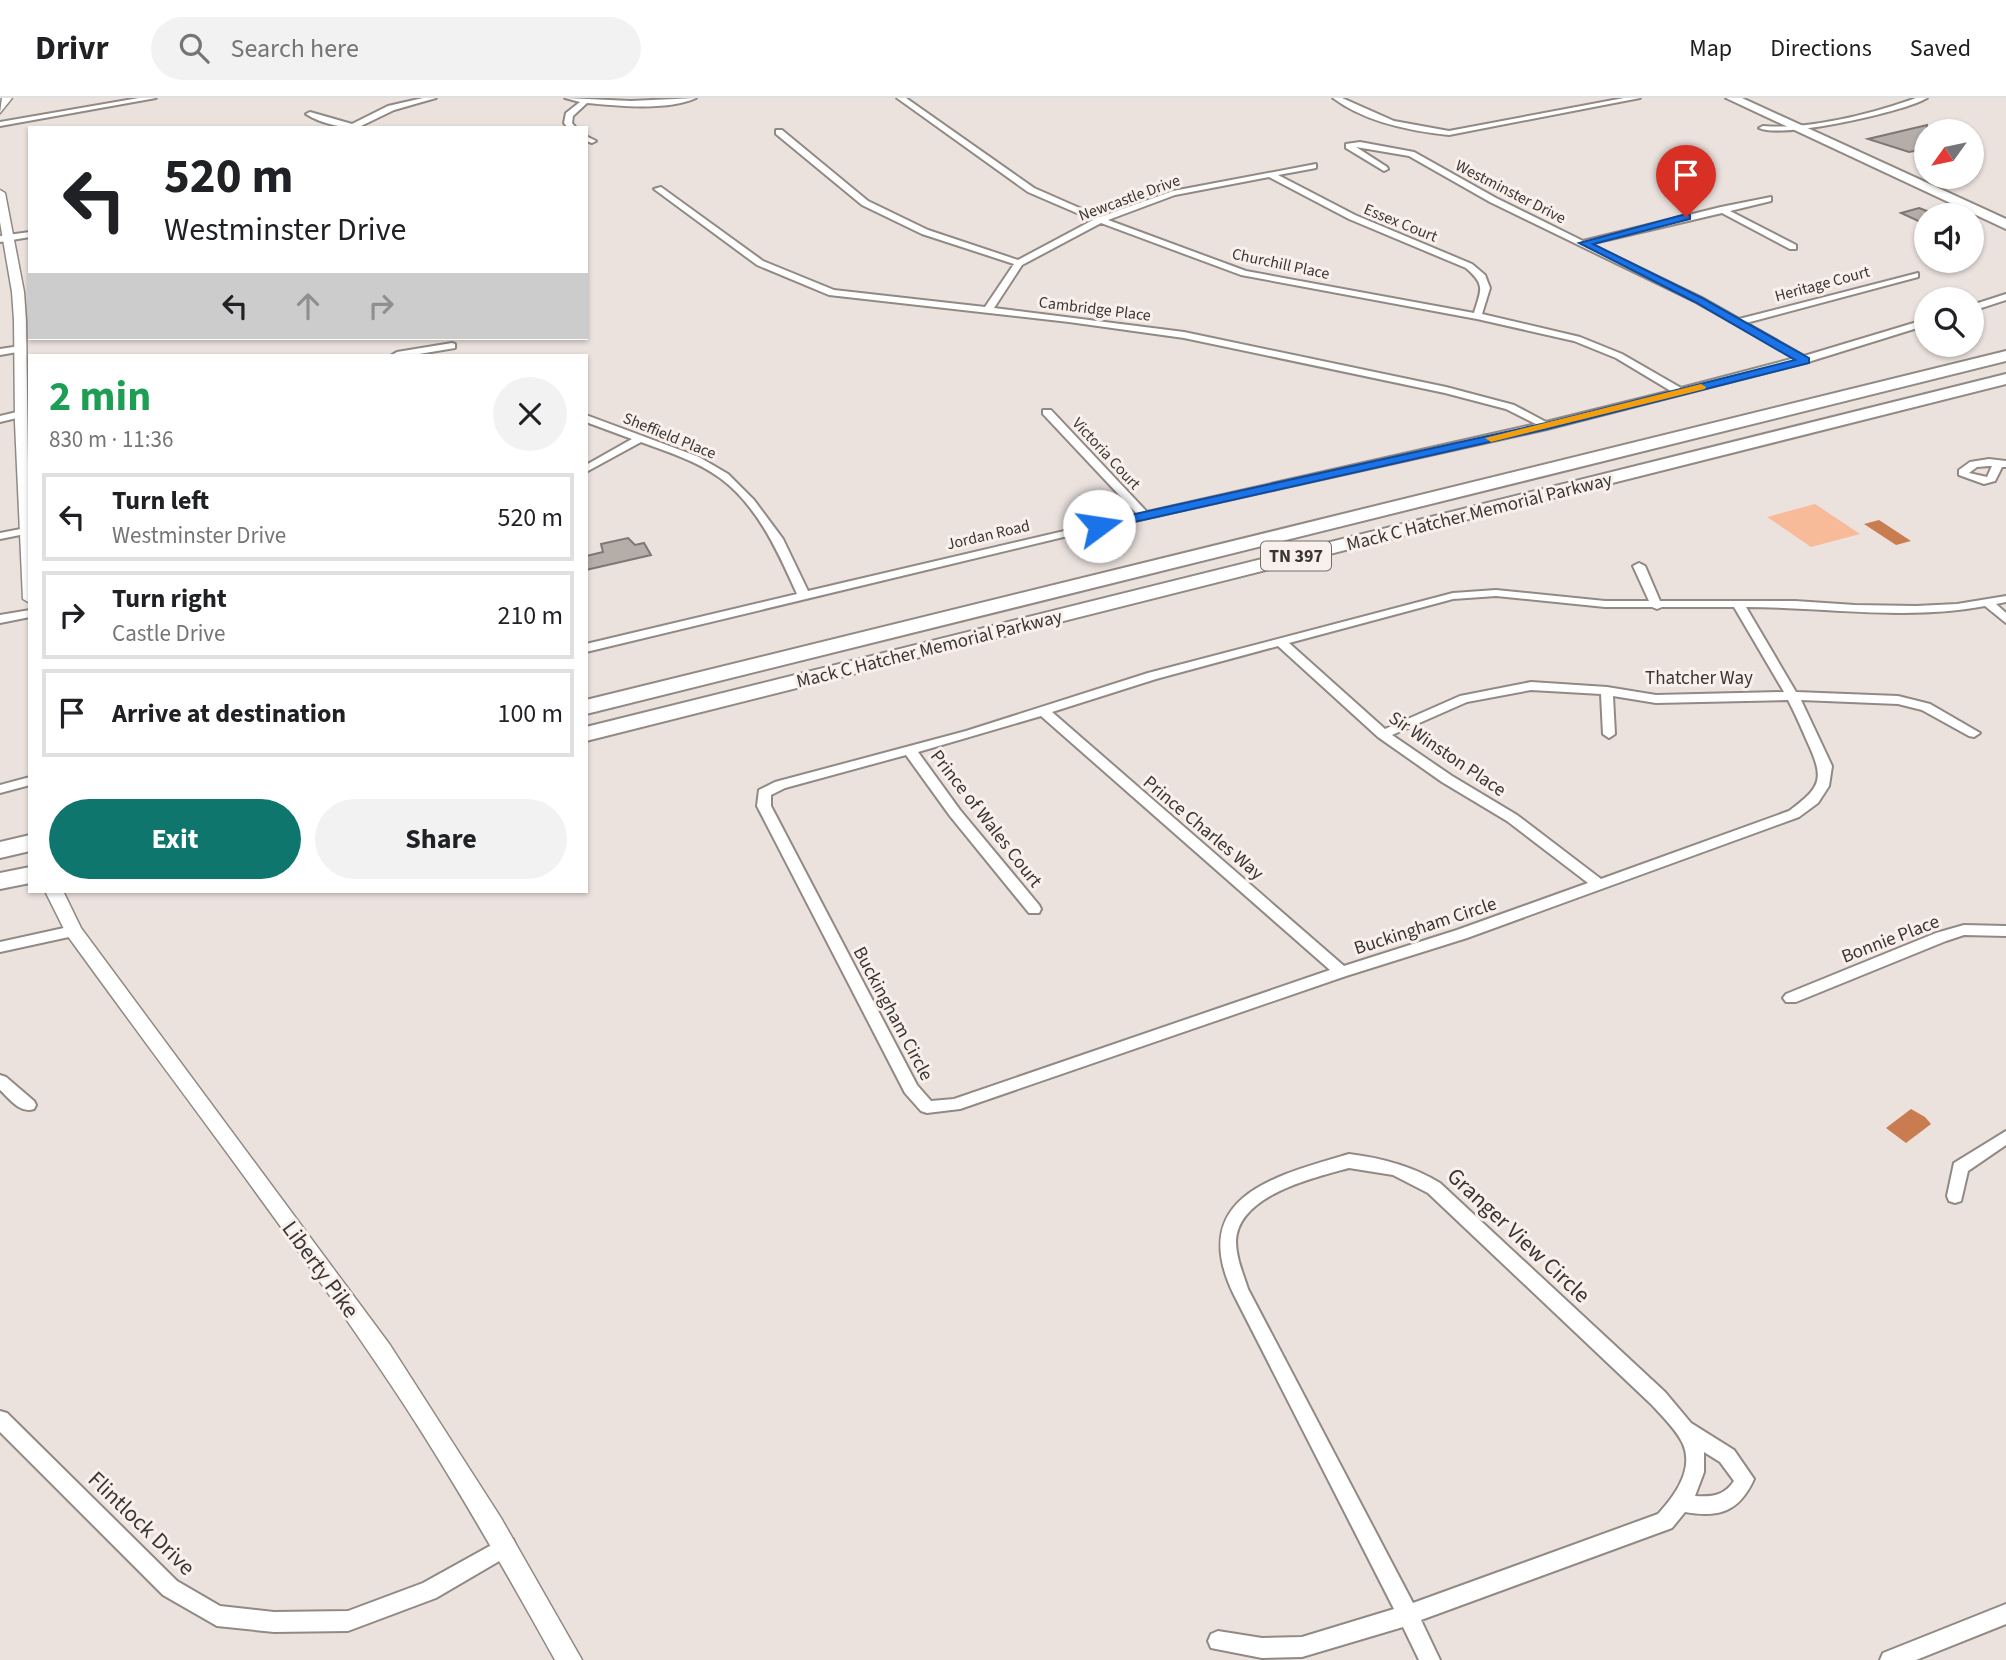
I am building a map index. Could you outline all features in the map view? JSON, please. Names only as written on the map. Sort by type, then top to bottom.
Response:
[{"type":"highway","points":[[1732,98],[2006,225]]},
{"type":"highway","name":"Mack C Hatcher Memorial Parkway","points":[[588,706],[2006,356]]},
{"type":"highway","name":"Mack C Hatcher Memorial Parkway","points":[[588,734],[2006,379]]},
{"type":"highway","points":[[0,850],[28,843]]},
{"type":"highway","points":[[0,881],[28,875]]},
{"type":"street","points":[[0,110],[7,98]]},
{"type":"street","points":[[0,124],[152,98]]},
{"type":"street","points":[[359,126],[391,108],[432,98]]},
{"type":"street","points":[[569,98],[639,105],[692,98]]},
{"type":"street","name":"Churchill Place","points":[[901,98],[1031,190],[1100,220],[1244,273],[1477,316],[1577,339],[1619,356],[1681,392]]},
{"type":"street","points":[[1337,98],[1364,114],[1391,124],[1422,131],[1449,133],[1636,98]]},
{"type":"street","points":[[1763,128],[1770,130],[1796,127],[1903,105],[1923,98]]},
{"type":"street","points":[[571,126],[569,114],[586,100]]},
{"type":"street","points":[[310,114],[352,126]]},
{"type":"street","points":[[779,132],[865,203],[925,232],[1019,263]]},
{"type":"street","name":"Westminster Drive","points":[[1384,169],[1349,146],[1360,144],[1411,154],[1493,200],[1584,243],[1805,360]]},
{"type":"street","name":"Newcastle Drive","points":[[987,311],[1019,263],[1100,220],[1173,193],[1313,166]]},
{"type":"street","name":"Essex Court","points":[[1272,175],[1352,217],[1469,266],[1482,277],[1486,288],[1477,316]]},
{"type":"street","name":"Cambridge Place","points":[[658,188],[760,264],[832,293],[1069,319],[1184,335],[1446,390],[1510,407],[1547,426]]},
{"type":"street","points":[[0,193],[4,239],[18,292],[20,414],[28,565]]},
{"type":"street","points":[[1584,243],[1768,199]]},
{"type":"street","points":[[1721,209],[1793,247]]},
{"type":"street","points":[[4,239],[28,234]]},
{"type":"street","name":"Heritage Court","points":[[1737,322],[1915,275]]},
{"type":"street","points":[[1984,304],[2006,297]]},
{"type":"street","name":"Jordan Road","points":[[588,648],[803,594],[1144,515],[1547,426],[1805,360],[1914,326]]},
{"type":"street","points":[[401,354],[452,342]]},
{"type":"street","points":[[0,352],[20,353]]},
{"type":"street","points":[[0,361],[20,353]]},
{"type":"street","name":"Victoria Court","points":[[1047,412],[1144,515]]},
{"type":"street","points":[[0,419],[20,414]]},
{"type":"street","name":"Sheffield Place","points":[[588,419],[695,459],[729,481],[750,502],[777,539],[803,594]]},
{"type":"street","points":[[588,469],[639,439]]},
{"type":"street","points":[[0,536],[26,531]]},
{"type":"street","points":[[1639,566],[1657,606]]},
{"type":"street","name":"Buckingham Circle","points":[[1738,604],[1791,696],[1825,766],[1822,786],[1813,800],[1794,814],[1462,934],[1341,972],[954,1105],[927,1107],[911,1089],[765,806],[764,793],[780,785],[910,751],[1152,677],[1453,596],[1496,593],[1605,604],[1657,606],[1738,604],[1796,604],[1916,610],[2006,600]]},
{"type":"street","points":[[1989,604],[2006,619]]},
{"type":"street","points":[[0,620],[28,613]]},
{"type":"street","name":"Sir Winston Place","points":[[1282,643],[1383,734],[1447,779],[1511,818],[1600,885]]},
{"type":"street","name":"Thatcher Way","points":[[1383,734],[1464,699],[1531,686],[1607,691],[1656,699],[1791,696],[1898,700],[1926,707],[1974,733]]},
{"type":"street","points":[[1607,691],[1609,734]]},
{"type":"street","name":"Prince Charles Way","points":[[1042,710],[1115,778],[1281,917],[1341,972]]},
{"type":"street","name":"Prince of Wales Court","points":[[910,751],[1034,909]]},
{"type":"street","points":[[0,789],[28,781]]},
{"type":"street","name":"Liberty Pike","points":[[55,893],[73,931],[353,1311],[421,1411],[506,1546],[569,1660]]},
{"type":"street","name":"Bonnie Place","points":[[1791,998],[1941,937],[1964,930],[2006,931]]},
{"type":"street","points":[[0,947],[73,931]]},
{"type":"street","points":[[0,1081],[28,1105]]},
{"type":"street","points":[[1955,1196],[1960,1168],[2006,1138]]},
{"type":"street","name":"Granger View Circle","points":[[1430,1660],[1236,1280],[1230,1261],[1228,1236],[1237,1214],[1257,1196],[1299,1175],[1349,1161],[1378,1164],[1413,1174],[1434,1188],[1658,1398],[1682,1428],[1695,1451],[1683,1503]]},
{"type":"street","name":"Flintlock Drive","points":[[0,1419],[170,1588],[217,1616],[274,1622],[348,1621],[429,1591],[506,1546]]},
{"type":"street","points":[[1218,1641],[1262,1647],[1302,1647],[1408,1615],[1665,1521],[1683,1503],[1703,1506],[1724,1504],[1735,1497],[1744,1479],[1727,1456],[1682,1428]]},
{"type":"street","points":[[1890,1660],[2006,1614]]},
{"type":"shaded area","points":[[1815,504],[1860,534],[1811,547],[1767,517]]},
{"type":"shaded area","points":[[1879,520],[1911,541],[1896,545],[1864,524]]},
{"type":"shaded area","points":[[1911,1109],[1931,1124],[1906,1143],[1886,1128]]},
{"type":"building","points":[[1914,128],[1914,151],[1909,152],[1868,139]]},
{"type":"building","points":[[1914,209],[1914,219],[1901,213]]},
{"type":"building","points":[[628,538],[635,545],[644,543],[651,555],[588,570],[588,556],[603,552],[601,544]]},
{"type":"slow traffic","points":[[1491,438],[1701,387]]},
{"type":"route","points":[[1099,526],[1547,426],[1805,360],[1699,300],[1584,243],[1686,217]]}]
